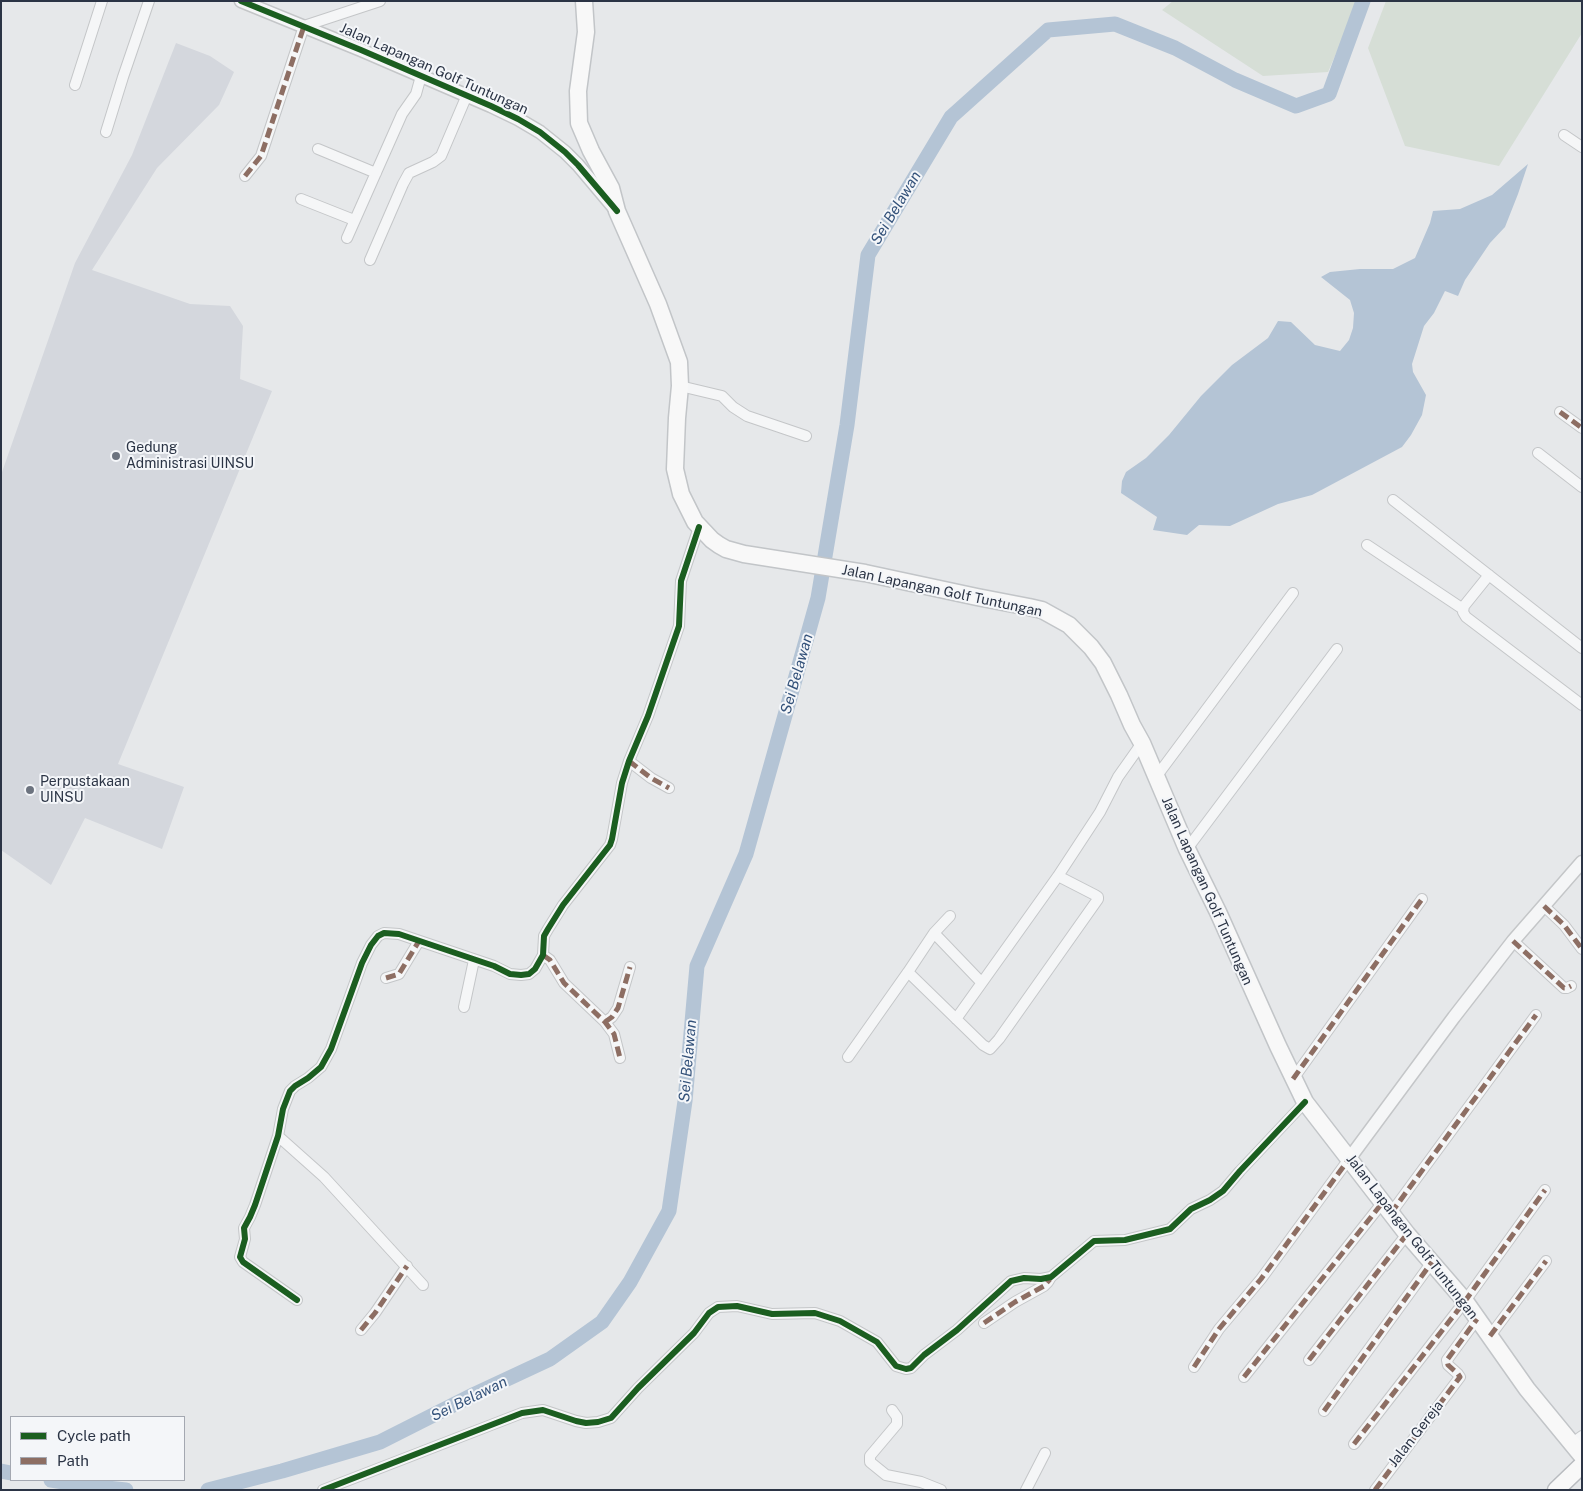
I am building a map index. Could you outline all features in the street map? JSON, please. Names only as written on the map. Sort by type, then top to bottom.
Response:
[{"type":"main road","points":[[584,1],[586,32],[578,91],[580,123],[591,151],[611,188],[617,211]]},
{"type":"main road","name":"Jalan Lapangan Golf Tuntungan","points":[[617,211],[655,297],[679,362],[680,386],[675,469],[687,509],[698,526],[712,540],[726,549],[744,554],[865,573],[1030,607],[1069,625],[1092,647],[1104,663],[1142,743],[1187,849],[1236,950],[1247,979],[1305,1102],[1407,1234],[1465,1301],[1527,1389],[1578,1445]]},
{"type":"main road","points":[[1556,1490],[1582,1465]]},
{"type":"street","points":[[75,85],[102,1]]},
{"type":"street","points":[[106,132],[122,77],[149,1]]},
{"type":"street","name":"Jalan Lapangan Golf Tuntungan","points":[[241,1],[467,95],[518,119],[540,132],[578,165],[617,211]]},
{"type":"street","points":[[245,176],[260,156],[304,26],[380,1]]},
{"type":"street","points":[[347,238],[402,114],[416,94],[422,76]]},
{"type":"street","points":[[370,260],[403,184],[410,173],[441,156],[467,95]]},
{"type":"street","points":[[1564,135],[1582,147]]},
{"type":"street","points":[[318,149],[376,173]]},
{"type":"street","points":[[301,200],[354,220]]},
{"type":"street","points":[[680,386],[724,396],[732,407],[746,416],[806,436]]},
{"type":"street","points":[[1560,412],[1582,428]]},
{"type":"street","points":[[1538,453],[1582,487]]},
{"type":"street","points":[[1393,500],[1582,648]]},
{"type":"street","points":[[297,1300],[243,1262],[240,1257],[245,1240],[244,1228],[255,1205],[278,1136],[283,1109],[290,1091],[321,1067],[331,1049],[362,963],[371,945],[378,936],[384,933],[399,934],[494,966],[510,974],[529,974],[535,969],[543,955],[544,936],[548,928],[563,905],[610,845],[622,783],[648,716],[679,626],[681,581],[698,526]]},
{"type":"street","points":[[1367,545],[1463,609],[1468,619],[1582,705]]},
{"type":"street","points":[[1463,609],[1489,575]]},
{"type":"street","points":[[1156,777],[1293,593]]},
{"type":"street","points":[[1187,849],[1337,649]]},
{"type":"street","points":[[956,1019],[1058,876],[1100,812],[1118,777],[1142,743]]},
{"type":"street","points":[[629,761],[668,788]]},
{"type":"street","points":[[1194,1367],[1219,1329],[1261,1279],[1454,1017],[1513,941],[1582,862]]},
{"type":"street","points":[[908,972],[990,1049],[1098,899],[1095,895],[1058,876]]},
{"type":"street","points":[[1293,1079],[1422,899]]},
{"type":"street","points":[[1544,906],[1564,925],[1582,949]]},
{"type":"street","points":[[848,1057],[934,932],[950,916]]},
{"type":"street","points":[[934,932],[981,982]]},
{"type":"street","points":[[386,978],[398,974],[419,941]]},
{"type":"street","points":[[1513,941],[1564,988],[1571,986]]},
{"type":"street","points":[[543,955],[550,960],[564,983],[605,1022],[614,1034],[620,1058]]},
{"type":"street","points":[[464,1008],[474,960]]},
{"type":"street","points":[[605,1022],[612,1017],[618,1008],[630,967]]},
{"type":"street","points":[[1244,1377],[1387,1207],[1536,1015]]},
{"type":"street","points":[[984,1324],[1015,1302],[1044,1286],[1051,1277],[1094,1241],[1125,1240],[1170,1229],[1191,1209],[1223,1191],[1305,1102]]},
{"type":"street","points":[[278,1136],[324,1177],[424,1285]]},
{"type":"street","points":[[1354,1444],[1465,1301],[1545,1190]]},
{"type":"street","points":[[1309,1360],[1407,1234]]},
{"type":"street","points":[[1490,1336],[1546,1261]]},
{"type":"street","points":[[1324,1411],[1432,1262]]},
{"type":"street","points":[[361,1330],[407,1266]]},
{"type":"street","points":[[323,1490],[522,1413],[543,1410],[576,1421],[586,1422],[598,1422],[611,1418],[638,1388],[694,1333],[709,1313],[718,1307],[738,1306],[772,1314],[815,1314],[840,1321],[877,1342],[896,1366],[906,1369],[911,1368],[924,1355],[957,1330],[1011,1281],[1024,1278],[1040,1279],[1051,1277]]},
{"type":"street","name":"Jalan Gereja","points":[[1375,1490],[1459,1377],[1448,1365],[1447,1360],[1477,1319]]},
{"type":"street","points":[[892,1410],[897,1417],[897,1424],[870,1456],[870,1462],[886,1475],[921,1482],[941,1490]]},
{"type":"street","points":[[1026,1490],[1045,1453]]},
{"type":"shaded area","points":[[1173,1],[1359,1],[1328,72],[1263,76],[1162,10]]},
{"type":"shaded area","points":[[1386,1],[1582,1],[1582,33],[1499,166],[1405,146],[1368,48]]},
{"type":"shaded area","points":[[176,43],[210,56],[234,72],[219,105],[157,168],[92,270],[190,304],[230,306],[243,326],[240,379],[272,391],[118,764],[184,787],[162,849],[85,818],[51,885],[1,850],[1,475],[75,263],[132,155]]},
{"type":"water","points":[[1528,164],[1505,227],[1490,243],[1465,280],[1458,296],[1445,291],[1434,313],[1424,326],[1412,364],[1413,372],[1426,395],[1422,415],[1402,447],[1312,495],[1278,504],[1230,526],[1199,525],[1187,535],[1153,530],[1157,517],[1121,493],[1122,481],[1126,472],[1146,458],[1169,435],[1201,396],[1232,365],[1268,338],[1278,321],[1291,322],[1315,345],[1340,351],[1349,340],[1353,328],[1354,313],[1350,300],[1321,277],[1330,272],[1360,269],[1393,269],[1415,258],[1433,211],[1460,209],[1492,195]]},
{"type":"waterway","name":"Sei Belawan","points":[[208,1490],[282,1471],[380,1442],[550,1359],[602,1322],[630,1282],[669,1211],[685,1101],[697,966],[746,854],[818,598],[847,425],[868,255],[951,117],[1048,30],[1115,24],[1175,48],[1235,80],[1296,106],[1329,94],[1363,1]]},
{"type":"waterway","name":"Sei Belawan","points":[[1,1471],[10,1473]]},
{"type":"waterway","name":"Sei Belawan","points":[[57,1481],[126,1490]]},
{"type":"marked path","points":[[245,176],[261,156],[304,26]]},
{"type":"marked path","points":[[1560,412],[1582,428]]},
{"type":"marked path","points":[[629,761],[651,778],[669,788]]},
{"type":"marked path","points":[[1293,1079],[1422,899]]},
{"type":"marked path","points":[[1544,906],[1564,925],[1582,949]]},
{"type":"marked path","points":[[386,978],[399,974],[419,941]]},
{"type":"marked path","points":[[1513,941],[1564,988],[1571,986]]},
{"type":"marked path","points":[[543,955],[550,960],[564,983],[605,1022],[614,1034],[620,1058]]},
{"type":"marked path","points":[[605,1022],[612,1017],[618,1008],[630,967]]},
{"type":"marked path","points":[[1391,1213],[1536,1015]]},
{"type":"marked path","points":[[1194,1367],[1219,1329],[1261,1279],[1349,1159]]},
{"type":"marked path","points":[[1354,1444],[1465,1301],[1545,1190]]},
{"type":"marked path","points":[[1244,1377],[1383,1202]]},
{"type":"marked path","points":[[1309,1360],[1407,1234]]},
{"type":"marked path","points":[[1490,1336],[1546,1261]]},
{"type":"marked path","points":[[1324,1411],[1432,1262]]},
{"type":"marked path","points":[[361,1330],[407,1266]]},
{"type":"marked path","points":[[984,1323],[1015,1302],[1044,1286],[1050,1279]]},
{"type":"marked path","points":[[1375,1490],[1460,1377],[1448,1365],[1447,1360],[1477,1319]]},
{"type":"cycle path","points":[[241,1],[361,50],[518,119],[540,132],[565,152],[617,211]]},
{"type":"cycle path","points":[[297,1300],[243,1262],[240,1257],[245,1239],[244,1228],[255,1205],[278,1136],[283,1109],[290,1091],[321,1067],[331,1049],[362,963],[371,945],[378,936],[384,933],[399,934],[494,966],[510,974],[529,974],[535,969],[543,955],[544,936],[548,929],[563,905],[610,845],[622,783],[648,716],[679,626],[681,581],[699,527]]},
{"type":"cycle path","points":[[323,1490],[522,1413],[543,1410],[586,1423],[611,1418],[638,1388],[694,1333],[709,1313],[718,1307],[737,1306],[772,1314],[815,1313],[840,1321],[877,1342],[896,1366],[906,1369],[911,1368],[924,1355],[957,1330],[1011,1281],[1024,1278],[1041,1279],[1051,1277],[1094,1241],[1125,1240],[1170,1229],[1191,1209],[1223,1191],[1305,1102]]},
{"type":"place","name":"Gedung Administrasi UINSU","points":[[116,456]]},
{"type":"place","name":"Perpustakaan UINSU","points":[[30,790]]}]
